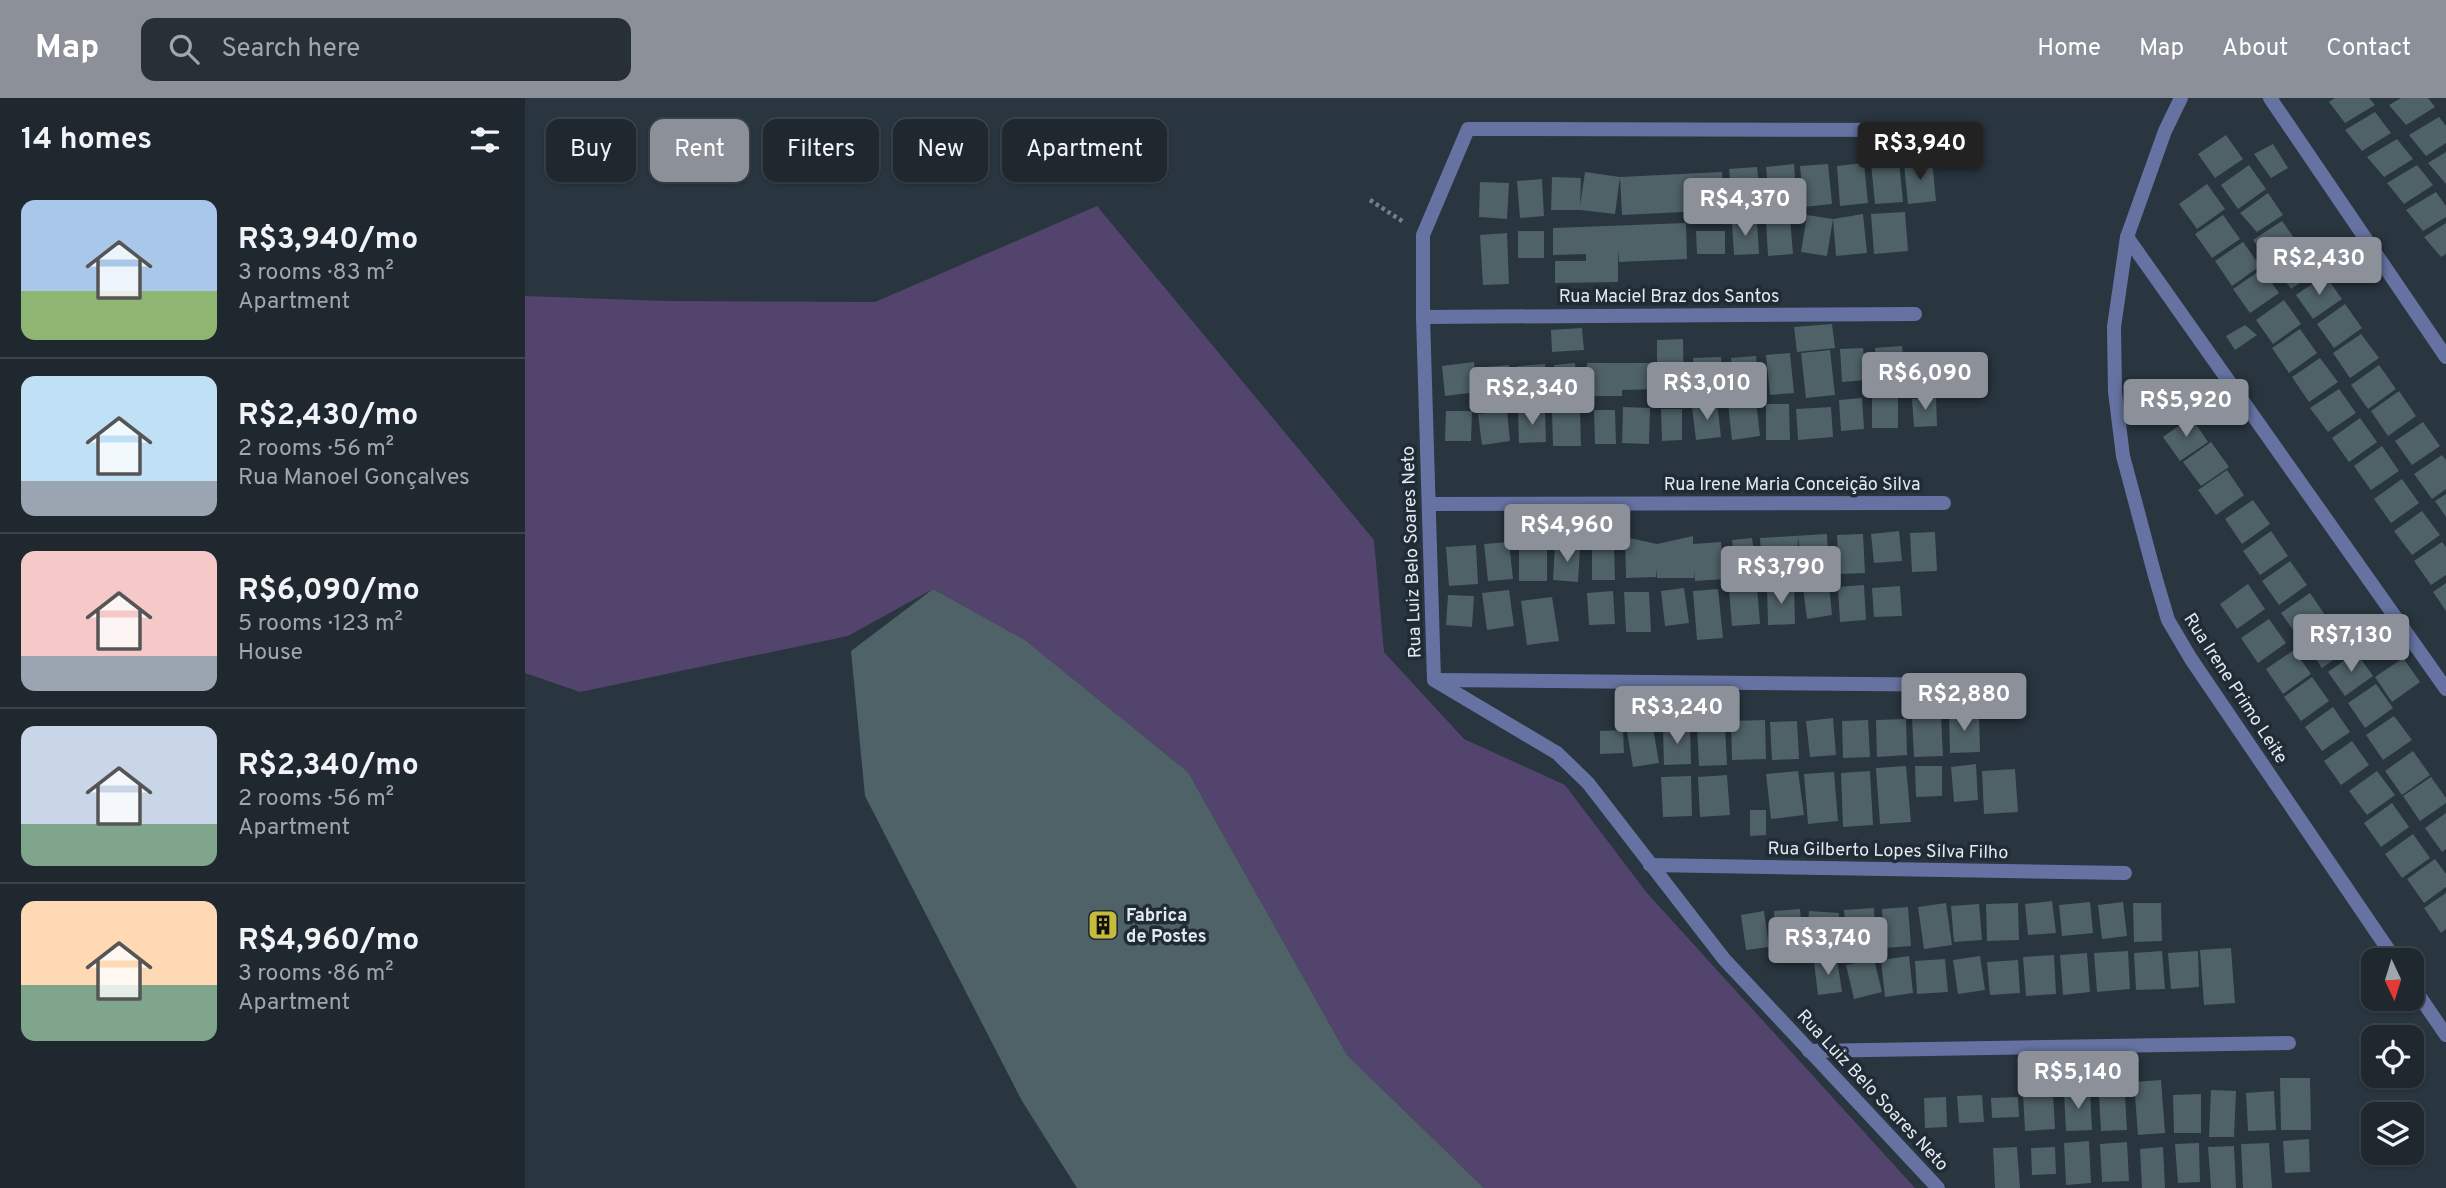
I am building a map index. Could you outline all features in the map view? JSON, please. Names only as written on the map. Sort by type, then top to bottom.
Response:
[{"type":"street","name":"Rua Irene Primo Leite","points":[[2181,98],[2165,131],[2127,237],[2114,327],[2115,392],[2123,456],[2168,620],[2191,659],[2387,948]]},
{"type":"street","points":[[2270,98],[2446,357]]},
{"type":"street","name":"Rua Luiz Belo Soares Neto","points":[[1938,1188],[1724,959],[1588,783],[1557,752],[1434,680],[1423,235],[1468,129],[1956,130]]},
{"type":"street","points":[[2127,237],[2446,689]]},
{"type":"street","name":"Rua Maciel Braz dos Santos","points":[[1423,317],[1915,314]]},
{"type":"street","name":"Rua Irene Maria Conceição Silva","points":[[1429,504],[1944,503]]},
{"type":"street","points":[[1434,680],[1973,685]]},
{"type":"street","name":"Rua Gilberto Lopes Silva Filho","points":[[1650,865],[2125,873]]},
{"type":"street","points":[[2424,1003],[2446,1035]]},
{"type":"street","points":[[1809,1051],[2289,1043]]},
{"type":"path","points":[[1370,200],[1423,235]]},
{"type":"shaded area","points":[[1097,206],[1374,540],[1384,652],[1464,739],[1565,785],[1647,893],[1915,1188],[1484,1188],[1347,1055],[1188,772],[1025,640],[933,589],[848,636],[580,692],[525,673],[525,296],[666,301],[875,302]]},
{"type":"building","points":[[2335,98],[2369,98],[2375,105],[2345,123],[2329,102]]},
{"type":"building","points":[[2401,98],[2428,98],[2435,107],[2406,125],[2389,105]]},
{"type":"building","points":[[2375,112],[2391,133],[2362,151],[2345,130]]},
{"type":"building","points":[[2439,117],[2446,126],[2446,143],[2426,156],[2409,135]]},
{"type":"building","points":[[2226,135],[2243,159],[2215,178],[2198,154]]},
{"type":"building","points":[[2397,139],[2413,159],[2384,177],[2367,157]]},
{"type":"building","points":[[2273,144],[2288,168],[2271,178],[2254,154]]},
{"type":"building","points":[[2446,152],[2446,184],[2428,163]]},
{"type":"building","points":[[1899,161],[1903,202],[1875,204],[1871,164]]},
{"type":"building","points":[[1932,161],[1936,201],[1908,204],[1904,164]]},
{"type":"building","points":[[1864,163],[1868,203],[1840,206],[1837,166]]},
{"type":"building","points":[[1794,164],[1797,204],[1770,207],[1766,167]]},
{"type":"building","points":[[1828,164],[1832,204],[1804,207],[1800,166]]},
{"type":"building","points":[[2249,165],[2266,189],[2238,209],[2221,185]]},
{"type":"building","points":[[2417,165],[2433,185],[2404,204],[2387,183]]},
{"type":"building","points":[[1757,167],[1761,207],[1733,210],[1729,169]]},
{"type":"building","points":[[1585,172],[1620,177],[1615,214],[1551,210],[1552,177],[1581,178],[1580,206]]},
{"type":"building","points":[[1722,172],[1724,210],[1622,215],[1620,177]]},
{"type":"building","points":[[1542,179],[1544,216],[1520,218],[1517,181]]},
{"type":"building","points":[[1480,182],[1509,183],[1507,219],[1479,217]]},
{"type":"building","points":[[2207,184],[2225,209],[2197,229],[2179,204]]},
{"type":"building","points":[[2436,192],[2446,206],[2446,217],[2423,231],[2406,210]]},
{"type":"building","points":[[2268,193],[2283,215],[2257,232],[2240,213]]},
{"type":"building","points":[[1905,212],[1908,251],[1874,254],[1871,214]]},
{"type":"building","points":[[1863,214],[1867,253],[1836,256],[1833,219]]},
{"type":"building","points":[[1807,215],[1833,219],[1827,256],[1801,252]]},
{"type":"building","points":[[2223,215],[2240,239],[2212,258],[2195,234]]},
{"type":"building","points":[[1790,219],[1793,254],[1768,256],[1766,220]]},
{"type":"building","points":[[2282,221],[2299,245],[2270,264],[2253,240]]},
{"type":"building","points":[[1757,222],[1759,254],[1734,255],[1732,223]]},
{"type":"building","points":[[1686,223],[1687,259],[1619,262],[1618,249],[1618,282],[1555,283],[1555,261],[1586,261],[1586,254],[1553,255],[1553,228]]},
{"type":"building","points":[[2446,223],[2446,254],[2441,257],[2424,237]]},
{"type":"building","points":[[1518,231],[1544,231],[1544,258],[1518,258]]},
{"type":"building","points":[[1696,231],[1725,231],[1725,254],[1697,254]]},
{"type":"building","points":[[1507,233],[1509,284],[1483,285],[1480,235]]},
{"type":"building","points":[[2243,242],[2260,266],[2232,286],[2215,261]]},
{"type":"building","points":[[2302,246],[2319,270],[2291,289],[2274,265]]},
{"type":"building","points":[[2262,269],[2279,293],[2250,313],[2233,289]]},
{"type":"building","points":[[2325,275],[2342,299],[2313,319],[2296,295]]},
{"type":"building","points":[[2284,300],[2301,324],[2273,344],[2256,320]]},
{"type":"building","points":[[2345,304],[2362,328],[2334,348],[2317,324]]},
{"type":"building","points":[[1832,324],[1835,348],[1797,352],[1794,327]]},
{"type":"building","points":[[2245,325],[2257,335],[2235,350],[2226,336]]},
{"type":"building","points":[[1582,328],[1584,350],[1552,352],[1551,330]]},
{"type":"building","points":[[2300,329],[2317,353],[2289,373],[2272,348]]},
{"type":"building","points":[[2361,334],[2379,358],[2350,378],[2333,353]]},
{"type":"building","points":[[1683,339],[1684,396],[1658,396],[1658,389],[1622,390],[1622,396],[1587,396],[1587,363],[1657,363],[1657,340]]},
{"type":"building","points":[[1902,346],[1905,377],[1877,379],[1875,348]]},
{"type":"building","points":[[1863,348],[1866,380],[1842,382],[1840,349]]},
{"type":"building","points":[[1830,350],[1835,395],[1806,398],[1801,353]]},
{"type":"building","points":[[1790,353],[1794,393],[1770,395],[1766,355]]},
{"type":"building","points":[[1756,356],[1760,395],[1734,397],[1731,358]]},
{"type":"building","points":[[1721,357],[1722,387],[1694,389],[1693,358]]},
{"type":"building","points":[[2320,358],[2338,382],[2309,402],[2292,377]]},
{"type":"building","points":[[1474,362],[1477,392],[1445,396],[1442,366]]},
{"type":"building","points":[[1575,363],[1578,397],[1557,399],[1554,365]]},
{"type":"building","points":[[1545,364],[1547,396],[1521,399],[1518,366]]},
{"type":"building","points":[[1509,365],[1512,393],[1486,396],[1484,367]]},
{"type":"building","points":[[2379,365],[2396,389],[2368,409],[2351,385]]},
{"type":"building","points":[[2173,380],[2190,403],[2162,423],[2145,399]]},
{"type":"building","points":[[2339,389],[2356,413],[2328,432],[2310,408]]},
{"type":"building","points":[[2399,391],[2416,416],[2388,436],[2371,411]]},
{"type":"building","points":[[1872,395],[1898,395],[1898,428],[1872,428]]},
{"type":"building","points":[[1862,398],[1864,429],[1841,431],[1839,400]]},
{"type":"building","points":[[1936,398],[1937,426],[1914,427],[1912,399]]},
{"type":"building","points":[[1756,401],[1760,436],[1732,440],[1728,404]]},
{"type":"building","points":[[1717,403],[1721,437],[1696,440],[1692,406]]},
{"type":"building","points":[[1766,404],[1789,404],[1790,440],[1766,440]]},
{"type":"building","points":[[1623,407],[1650,408],[1649,444],[1622,443]]},
{"type":"building","points":[[1831,407],[1833,437],[1798,440],[1796,409]]},
{"type":"building","points":[[1661,409],[1682,409],[1682,440],[1662,441]]},
{"type":"building","points":[[1594,410],[1615,410],[1616,444],[1595,444]]},
{"type":"building","points":[[1446,411],[1472,411],[1471,441],[1445,441]]},
{"type":"building","points":[[1507,411],[1510,441],[1482,445],[1478,414]]},
{"type":"building","points":[[1545,411],[1546,442],[1519,443],[1518,412]]},
{"type":"building","points":[[1580,412],[1581,446],[1553,446],[1552,413]]},
{"type":"building","points":[[2191,417],[2208,442],[2180,461],[2163,437]]},
{"type":"building","points":[[2360,418],[2377,442],[2349,462],[2332,438]]},
{"type":"building","points":[[2423,422],[2440,446],[2412,465],[2395,441]]},
{"type":"building","points":[[2211,442],[2229,467],[2201,486],[2183,462]]},
{"type":"building","points":[[2382,446],[2399,471],[2371,490],[2354,466]]},
{"type":"building","points":[[2442,455],[2446,460],[2446,489],[2432,499],[2414,474]]},
{"type":"building","points":[[2227,470],[2244,495],[2216,515],[2198,490]]},
{"type":"building","points":[[2402,479],[2419,503],[2391,523],[2374,499]]},
{"type":"building","points":[[2446,494],[2446,517],[2435,501]]},
{"type":"building","points":[[2253,500],[2270,524],[2242,544],[2225,519]]},
{"type":"building","points":[[2422,511],[2440,535],[2412,555],[2394,531]]},
{"type":"building","points":[[1899,531],[1902,561],[1874,563],[1871,534]]},
{"type":"building","points":[[2271,531],[2288,556],[2260,575],[2243,551]]},
{"type":"building","points":[[1935,532],[1937,571],[1912,572],[1910,533]]},
{"type":"building","points":[[1827,534],[1829,573],[1802,574],[1798,536],[1797,577],[1763,580],[1760,538]]},
{"type":"building","points":[[1863,534],[1865,573],[1839,574],[1837,535]]},
{"type":"building","points":[[1693,536],[1693,544],[1721,542],[1724,579],[1695,581],[1694,570],[1694,578],[1657,578],[1656,569],[1656,577],[1626,578],[1625,537],[1657,544]]},
{"type":"building","points":[[1752,538],[1757,574],[1737,576],[1732,540]]},
{"type":"building","points":[[1509,542],[1513,579],[1488,581],[1484,544]]},
{"type":"building","points":[[2442,542],[2446,547],[2446,575],[2431,585],[2414,561]]},
{"type":"building","points":[[1592,544],[1614,544],[1615,580],[1592,580]]},
{"type":"building","points":[[1476,545],[1478,584],[1449,586],[1446,547]]},
{"type":"building","points":[[1555,545],[1580,547],[1578,582],[1553,580]]},
{"type":"building","points":[[1519,547],[1547,547],[1547,581],[1519,581]]},
{"type":"building","points":[[2290,561],[2307,585],[2279,605],[2262,581]]},
{"type":"building","points":[[2446,583],[2446,611],[2433,592]]},
{"type":"building","points":[[2248,584],[2265,609],[2237,629],[2220,604]]},
{"type":"building","points":[[1829,585],[1832,615],[1807,619],[1803,588]]},
{"type":"building","points":[[1864,585],[1866,620],[1840,622],[1838,587]]},
{"type":"building","points":[[1900,586],[1902,616],[1874,617],[1872,588]]},
{"type":"building","points":[[1757,587],[1760,624],[1732,626],[1729,589]]},
{"type":"building","points":[[1767,587],[1794,587],[1795,624],[1768,625]]},
{"type":"building","points":[[1684,588],[1689,623],[1665,626],[1661,591]]},
{"type":"building","name":"Fabrica de Postes","points":[[933,589],[1025,640],[1188,772],[1347,1055],[1484,1188],[1077,1188],[1022,1101],[865,796],[851,651]]},
{"type":"building","points":[[1718,589],[1723,638],[1697,640],[1693,591]]},
{"type":"building","points":[[1509,590],[1514,626],[1487,630],[1482,593]]},
{"type":"building","points":[[1613,591],[1615,624],[1589,625],[1587,593]]},
{"type":"building","points":[[1624,592],[1649,592],[1651,632],[1626,632]]},
{"type":"building","points":[[2310,593],[2327,618],[2298,637],[2281,613]]},
{"type":"building","points":[[1448,595],[1474,596],[1472,627],[1446,625]]},
{"type":"building","points":[[1552,597],[1559,641],[1527,645],[1521,601]]},
{"type":"building","points":[[2269,619],[2286,643],[2258,663],[2241,638]]},
{"type":"building","points":[[2333,624],[2350,648],[2322,668],[2305,643]]},
{"type":"building","points":[[2294,650],[2311,674],[2283,694],[2266,669]]},
{"type":"building","points":[[2356,652],[2373,676],[2345,696],[2328,672]]},
{"type":"building","points":[[2403,658],[2420,682],[2392,702],[2375,677]]},
{"type":"building","points":[[2312,677],[2329,701],[2301,721],[2284,697]]},
{"type":"building","points":[[2376,684],[2393,708],[2365,728],[2348,703]]},
{"type":"building","points":[[1691,691],[1693,715],[1663,717],[1661,694]]},
{"type":"building","points":[[2333,707],[2350,732],[2322,751],[2305,727]]},
{"type":"building","points":[[1949,714],[1979,714],[1980,752],[1950,753]]},
{"type":"building","points":[[1654,716],[1655,724],[1627,726],[1626,718]]},
{"type":"building","points":[[1941,716],[1943,756],[1914,757],[1912,718]]},
{"type":"building","points":[[2394,716],[2412,740],[2383,760],[2366,735]]},
{"type":"building","points":[[1833,718],[1836,755],[1810,757],[1806,721]]},
{"type":"building","points":[[1906,719],[1907,755],[1877,757],[1876,720]]},
{"type":"building","points":[[1765,720],[1766,759],[1732,760],[1731,721]]},
{"type":"building","points":[[1868,720],[1870,757],[1843,758],[1842,721]]},
{"type":"building","points":[[1797,721],[1799,759],[1772,760],[1770,722]]},
{"type":"building","points":[[1725,724],[1727,765],[1699,766],[1697,725]]},
{"type":"building","points":[[1690,727],[1691,764],[1664,765],[1663,728]]},
{"type":"building","points":[[1653,728],[1659,763],[1633,767],[1627,732]]},
{"type":"building","points":[[1623,730],[1624,753],[1600,754],[1600,731]]},
{"type":"building","points":[[2352,741],[2369,765],[2341,785],[2324,761]]},
{"type":"building","points":[[2413,751],[2430,775],[2402,795],[2385,771]]},
{"type":"building","points":[[1976,764],[1978,800],[1954,802],[1951,767]]},
{"type":"building","points":[[1906,766],[1911,822],[1880,824],[1876,768]]},
{"type":"building","points":[[1915,766],[1942,766],[1942,796],[1916,797]]},
{"type":"building","points":[[2015,769],[2018,812],[1984,814],[1982,771]]},
{"type":"building","points":[[1798,771],[1804,815],[1771,819],[1766,774]]},
{"type":"building","points":[[1870,771],[1873,825],[1843,827],[1841,773]]},
{"type":"building","points":[[2377,771],[2395,795],[2367,815],[2349,791]]},
{"type":"building","points":[[1834,772],[1838,821],[1808,824],[1804,774]]},
{"type":"building","points":[[1727,775],[1730,815],[1700,817],[1698,777]]},
{"type":"building","points":[[1691,776],[1692,816],[1663,817],[1661,777]]},
{"type":"building","points":[[2431,777],[2446,798],[2446,803],[2420,821],[2403,796]]},
{"type":"building","points":[[2392,803],[2409,827],[2381,847],[2364,823]]},
{"type":"building","points":[[1750,810],[1766,810],[1766,835],[1750,836]]},
{"type":"building","points":[[2446,813],[2446,849],[2442,852],[2425,828]]},
{"type":"building","points":[[2413,834],[2430,858],[2402,878],[2385,854]]},
{"type":"building","points":[[2435,859],[2446,874],[2446,887],[2424,903],[2407,879]]},
{"type":"building","points":[[2446,893],[2446,929],[2441,933],[2424,908]]},
{"type":"building","points":[[2052,901],[2056,933],[2028,935],[2025,904]]},
{"type":"building","points":[[2090,902],[2093,933],[2062,936],[2059,905]]},
{"type":"building","points":[[2123,902],[2127,936],[2102,939],[2098,905]]},
{"type":"building","points":[[1946,903],[1952,945],[1924,949],[1918,907]]},
{"type":"building","points":[[2018,903],[2019,940],[1987,941],[1986,904]]},
{"type":"building","points":[[2133,903],[2161,903],[2162,941],[2134,942]]},
{"type":"building","points":[[1979,904],[1982,940],[1954,942],[1951,906]]},
{"type":"building","points":[[1908,907],[1911,946],[1884,948],[1882,909]]},
{"type":"building","points":[[1874,908],[1876,950],[1847,952],[1844,910]]},
{"type":"building","points":[[1800,909],[1803,951],[1776,952],[1774,911]]},
{"type":"building","points":[[1764,911],[1769,947],[1746,950],[1741,915]]},
{"type":"building","points":[[1809,911],[1839,913],[1837,952],[1806,950]]},
{"type":"building","points":[[2231,948],[2235,1003],[2204,1005],[2200,950]]},
{"type":"building","points":[[2128,951],[2130,989],[2097,992],[2094,953]]},
{"type":"building","points":[[2162,951],[2165,989],[2136,990],[2134,953]]},
{"type":"building","points":[[2198,951],[2199,987],[2171,989],[2168,953]]},
{"type":"building","points":[[2087,953],[2090,992],[2063,995],[2060,955]]},
{"type":"building","points":[[2054,955],[2056,994],[2026,996],[2023,957]]},
{"type":"building","points":[[1909,956],[1913,993],[1885,997],[1881,960]]},
{"type":"building","points":[[1980,956],[1985,990],[1958,994],[1953,960]]},
{"type":"building","points":[[1837,959],[1842,992],[1818,995],[1814,962]]},
{"type":"building","points":[[1874,959],[1882,992],[1854,999],[1846,965]]},
{"type":"building","points":[[1945,959],[1948,992],[1917,994],[1915,961]]},
{"type":"building","points":[[2018,960],[2020,993],[1990,995],[1987,962]]},
{"type":"building","points":[[2280,1078],[2310,1078],[2311,1130],[2281,1130]]},
{"type":"building","points":[[2161,1080],[2165,1133],[2138,1135],[2134,1082]]},
{"type":"building","points":[[2211,1090],[2236,1091],[2234,1137],[2209,1137]]},
{"type":"building","points":[[2090,1091],[2092,1130],[2066,1131],[2064,1092]]},
{"type":"building","points":[[2274,1091],[2276,1130],[2248,1131],[2246,1093]]},
{"type":"building","points":[[2053,1093],[2055,1129],[2025,1131],[2023,1094]]},
{"type":"building","points":[[2201,1094],[2201,1133],[2174,1133],[2173,1095]]},
{"type":"building","points":[[1982,1095],[1984,1122],[1959,1123],[1957,1096]]},
{"type":"building","points":[[2099,1095],[2125,1095],[2127,1130],[2101,1131]]},
{"type":"building","points":[[1946,1097],[1947,1127],[1925,1128],[1924,1098]]},
{"type":"building","points":[[2018,1097],[2019,1117],[1992,1118],[1991,1098]]},
{"type":"building","points":[[2309,1139],[2310,1172],[2285,1173],[2283,1141]]},
{"type":"building","points":[[2089,1141],[2091,1183],[2066,1185],[2064,1143]]},
{"type":"building","points":[[2127,1142],[2129,1181],[2102,1182],[2100,1144]]},
{"type":"building","points":[[2199,1143],[2200,1182],[2178,1183],[2175,1144]]},
{"type":"building","points":[[2269,1143],[2272,1188],[2243,1188],[2241,1144]]},
{"type":"building","points":[[2234,1146],[2236,1188],[2211,1188],[2208,1147]]},
{"type":"building","points":[[2017,1147],[2020,1188],[1995,1188],[1993,1148]]},
{"type":"building","points":[[2055,1147],[2056,1174],[2032,1175],[2031,1148]]},
{"type":"building","points":[[2163,1147],[2165,1188],[2142,1188],[2140,1149]]},
{"type":"place","name":"Fabrica de Postes","points":[[1103,925]]}]
